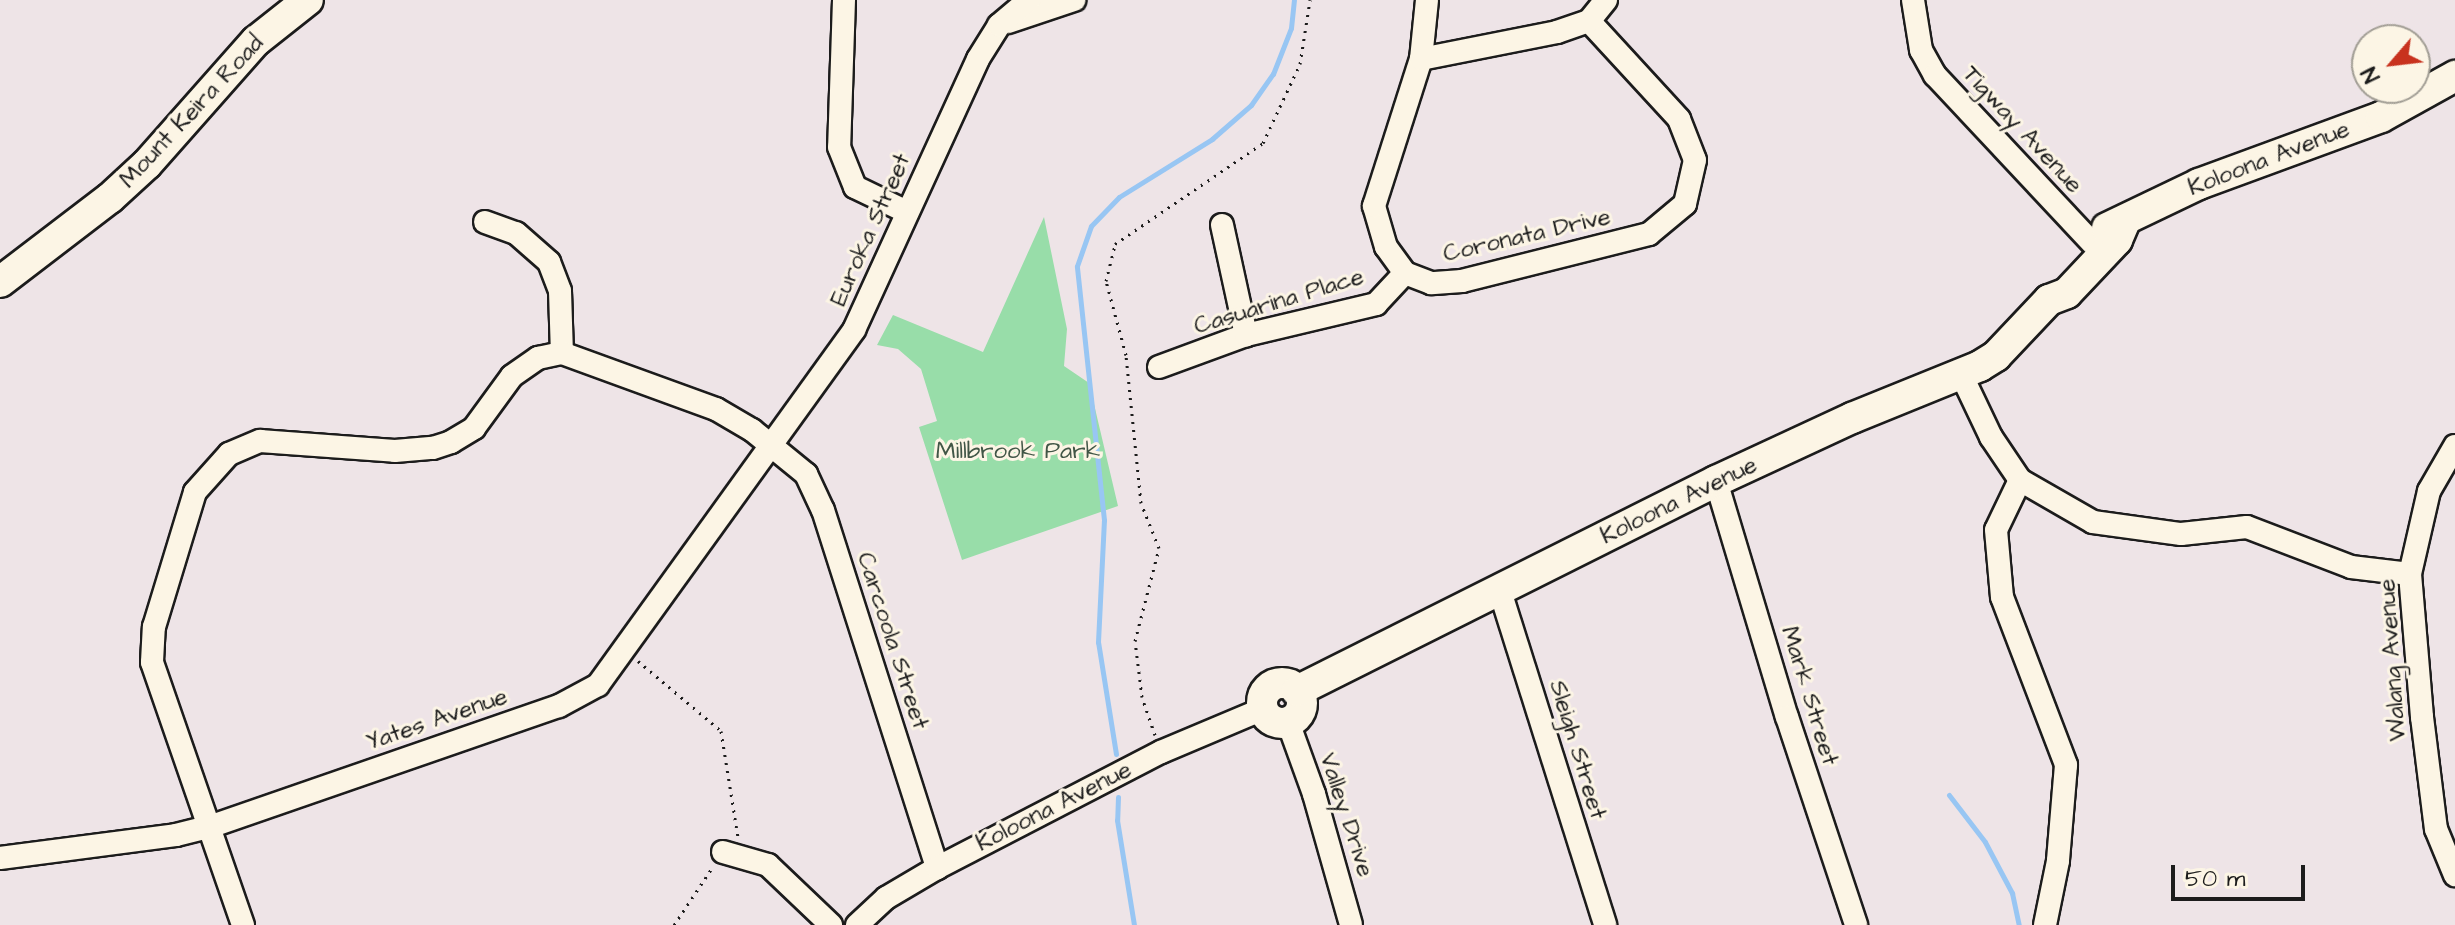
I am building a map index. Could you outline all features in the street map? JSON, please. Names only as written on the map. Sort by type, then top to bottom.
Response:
[{"type":"street","name":"Mount Keira Road","points":[[0,282],[110,198],[147,164],[256,41],[308,0]]},
{"type":"street","points":[[844,0],[839,147],[855,187],[907,212]]},
{"type":"street","name":"Euroka Street","points":[[772,445],[854,330],[978,59],[999,25],[1029,0]]},
{"type":"street","points":[[999,25],[1074,0]]},
{"type":"street","points":[[1405,273],[1386,247],[1374,206],[1421,59],[1427,0]]},
{"type":"street","points":[[1421,59],[1557,32],[1589,21],[1606,0]]},
{"type":"street","name":"Tigway Avenue","points":[[1913,0],[1921,50],[1935,75],[2092,243]]},
{"type":"street","name":"Coronata Drive","points":[[1405,273],[1431,283],[1462,281],[1649,234],[1685,204],[1695,160],[1679,119],[1589,21]]},
{"type":"street","name":"Koloona Avenue","points":[[857,925],[886,898],[937,868],[1161,752],[1275,715],[1263,696],[1271,686],[1287,684],[1297,691],[1716,481],[1996,356],[2049,300],[2056,281],[2107,228],[2199,184],[2381,117],[2455,76]]},
{"type":"street","name":"Koloona Avenue","points":[[2049,300],[2067,293],[2117,240],[2125,221]]},
{"type":"street","points":[[243,925],[159,685],[150,644],[187,510],[205,478],[229,454],[260,441],[395,451],[433,448],[451,442],[474,428],[512,376],[538,358],[562,353],[560,291],[549,262],[516,233],[485,222]]},
{"type":"street","points":[[1222,225],[1246,335]]},
{"type":"street","name":"Casuarina Place","points":[[1159,367],[1246,335],[1376,304],[1405,273]]},
{"type":"street","name":"Carcoola Street","points":[[562,353],[716,409],[772,445],[806,474],[823,510],[937,868]]},
{"type":"street","points":[[1961,374],[1991,437],[2020,480],[2093,522],[2181,534],[2247,527],[2351,567],[2410,574]]},
{"type":"street","name":"Yates Avenue","points":[[0,858],[176,835],[209,827],[578,698],[607,677],[772,445]]},
{"type":"street","name":"Walang Avenue","points":[[2455,446],[2429,491],[2410,574],[2422,717],[2436,829],[2455,875]]},
{"type":"street","points":[[2020,480],[1996,530],[2002,597],[2066,765],[2058,861],[2045,925]]},
{"type":"street","name":"Mark Street","points":[[1716,481],[1787,717],[1856,925]]},
{"type":"street","name":"Sleigh Street","points":[[1500,591],[1605,925]]},
{"type":"street","name":"Valley Drive","points":[[1275,715],[1314,794],[1351,925]]},
{"type":"street","points":[[732,855],[768,865],[831,925]]},
{"type":"path","points":[[626,651],[721,731],[732,855],[674,925]]},
{"type":"green space","name":"Millbrook Park","points":[[1044,217],[1067,329],[1064,366],[1089,383],[1118,506],[962,560],[919,427],[937,421],[921,369],[898,349],[877,345],[893,315],[983,352]]},
{"type":"waterway","points":[[1116,754],[1098,642],[1104,520],[1077,266],[1091,226],[1119,197],[1212,139],[1251,105],[1273,74],[1291,28],[1294,0]]},
{"type":"waterway","points":[[1949,795],[1985,842],[2012,893],[2019,925]]},
{"type":"waterway","points":[[1118,797],[1117,820],[1134,925]]}]
